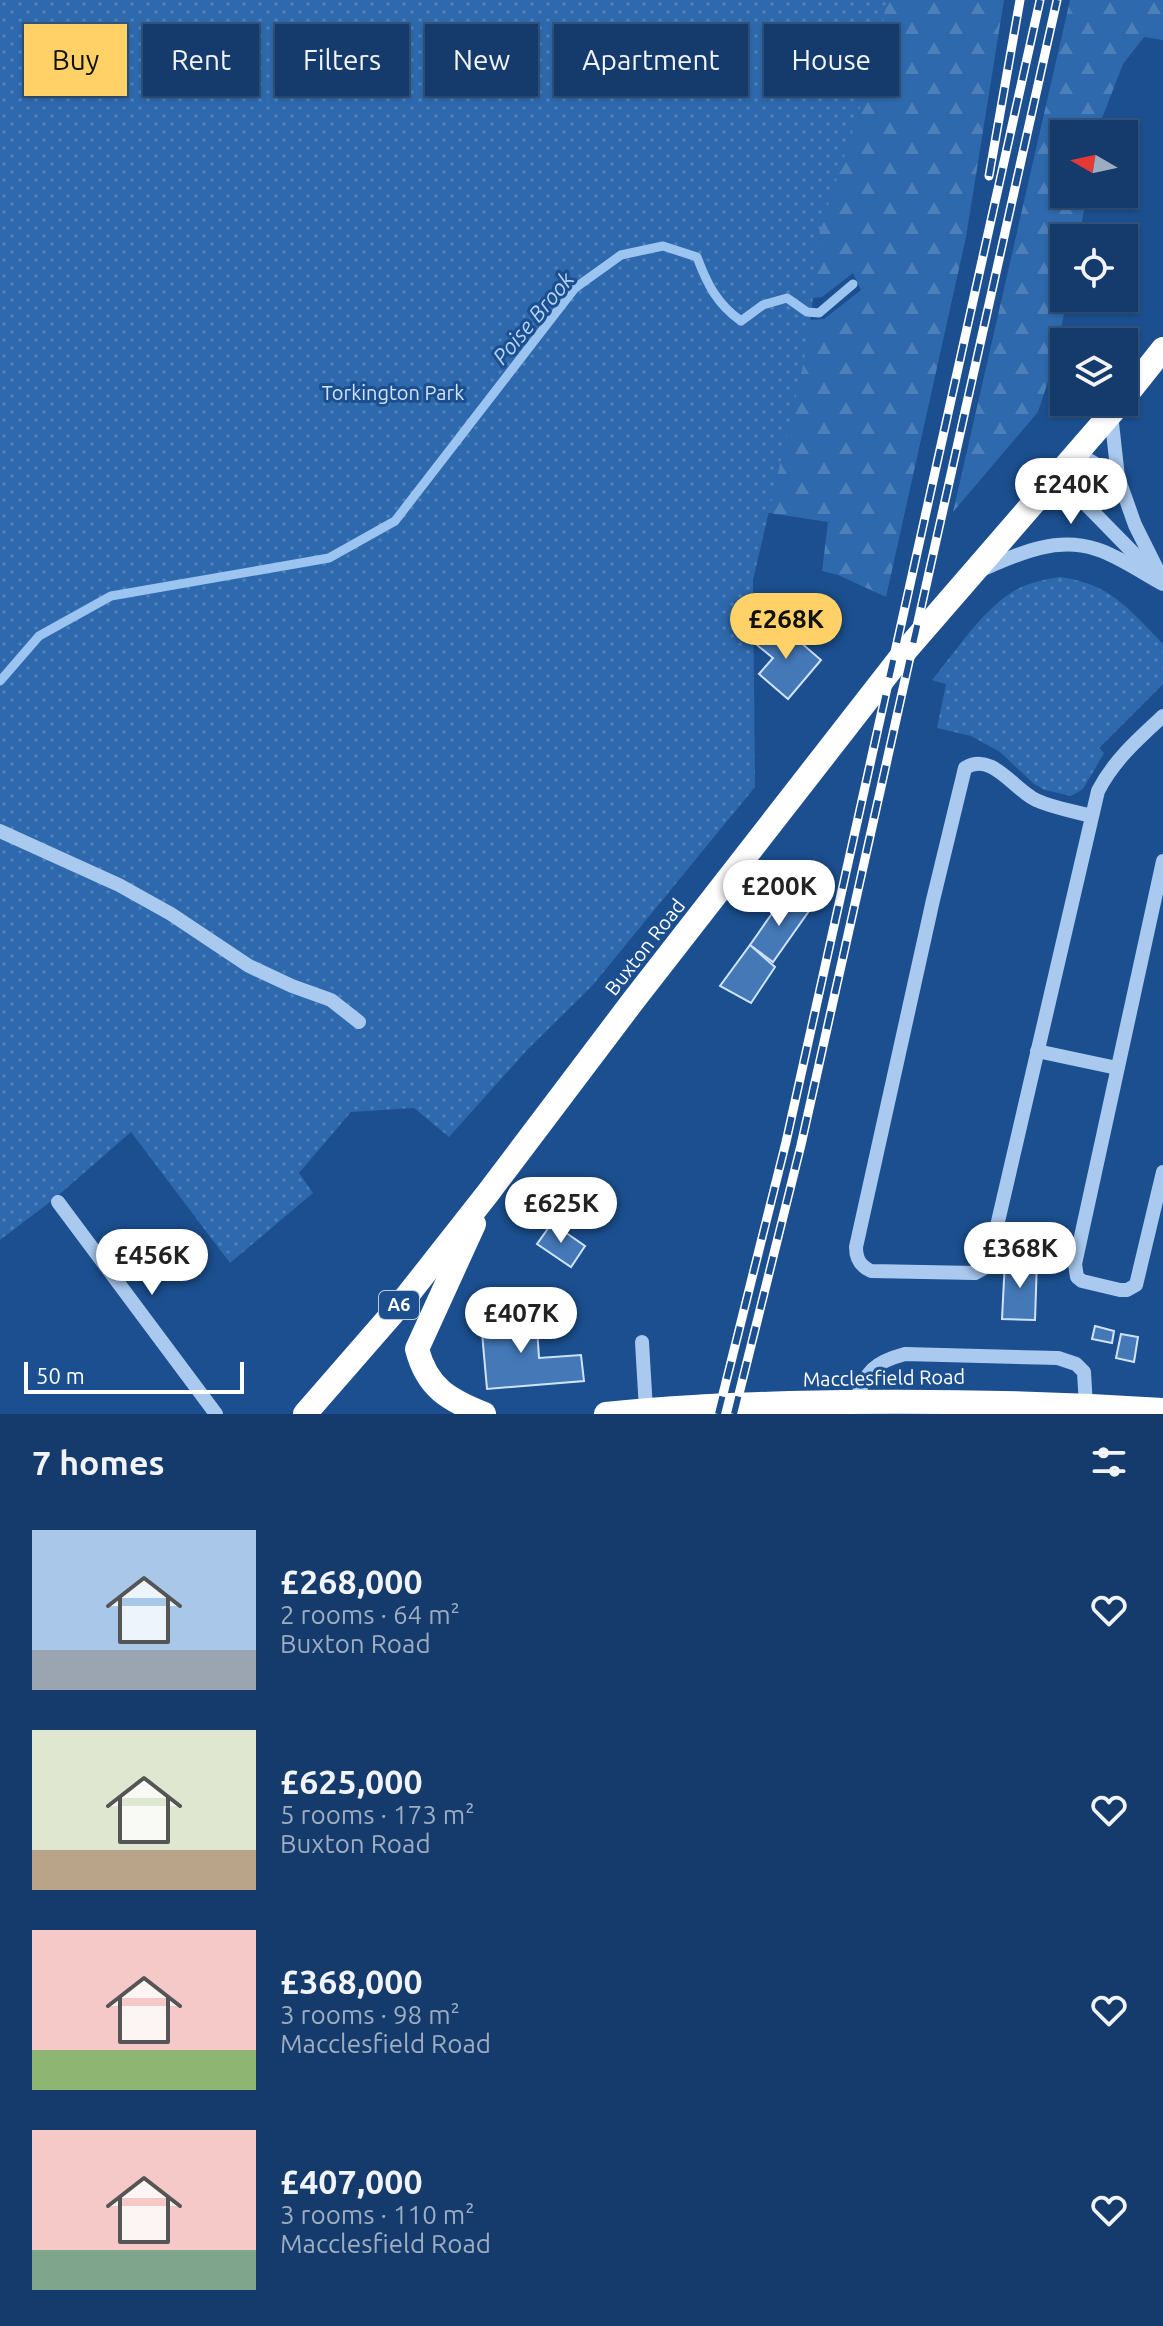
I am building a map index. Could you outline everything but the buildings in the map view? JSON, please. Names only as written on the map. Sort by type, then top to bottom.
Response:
[{"type":"highway","name":"Buxton Road","points":[[1138,381],[1163,349]]},
{"type":"highway","name":"Buxton Road","points":[[305,1414],[399,1306],[488,1193],[907,649],[1109,416]]},
{"type":"highway","points":[[484,1414],[441,1393],[422,1368],[417,1349],[488,1193]]},
{"type":"highway","name":"Macclesfield Road","points":[[606,1414],[856,1401],[972,1407],[1086,1406],[1163,1410]]},
{"type":"street","points":[[1119,416],[1118,477],[1135,525],[1163,582]]},
{"type":"street","points":[[1077,453],[1118,477]]},
{"type":"street","points":[[1058,476],[1163,582]]},
{"type":"street","points":[[973,573],[1028,550],[1064,544],[1097,549],[1163,582]]},
{"type":"street","points":[[1092,816],[1053,807],[1029,797],[991,766],[981,762],[965,768],[856,1247],[864,1268],[871,1271],[975,1273],[986,1267],[1098,791],[1108,772],[1163,716]]},
{"type":"street","points":[[0,831],[119,885],[171,914],[249,966],[331,1000],[359,1022]]},
{"type":"street","points":[[1163,861],[1075,1264],[1077,1277],[1082,1281],[1120,1290],[1136,1285],[1163,1172]]},
{"type":"street","points":[[1037,1051],[1117,1068]]},
{"type":"street","points":[[58,1202],[216,1414]]},
{"type":"street","points":[[642,1342],[646,1410]]},
{"type":"street","points":[[856,1401],[869,1371],[885,1359],[905,1354],[1067,1361],[1084,1372],[1086,1406]]},
{"type":"green space","name":"Torkington Park","points":[[0,0],[887,0],[882,24],[764,24],[764,96],[864,96],[820,230],[808,344],[753,580],[755,787],[592,986],[527,1050],[449,1137],[414,1108],[351,1112],[299,1173],[313,1193],[230,1263],[131,1132],[54,1199],[0,1240]]},
{"type":"green space","points":[[832,0],[1004,0],[966,237],[886,597],[822,571],[828,522],[743,509],[809,320],[824,319],[861,290],[853,273],[822,297],[804,299],[823,96],[899,96],[899,24],[830,24]]},
{"type":"green space","points":[[1070,0],[1163,0],[1163,40],[1144,37],[1123,64],[1101,120],[1050,120],[1050,208],[1084,208],[1082,224],[1050,224],[1050,312],[1064,312],[1061,328],[1050,328],[1050,375],[1038,412],[953,512]]},
{"type":"green space","points":[[1059,577],[1077,580],[1105,592],[1129,609],[1163,644],[1163,684],[1099,748],[1104,753],[1083,789],[1071,796],[1034,784],[1000,752],[971,736],[937,728],[946,684],[932,680],[1000,601],[1023,586]]},
{"type":"waterway","name":"Poise Brook","points":[[0,681],[39,636],[111,596],[329,558],[395,521],[575,288],[621,255],[663,246],[697,257],[714,293],[725,308],[741,321],[763,305],[787,298],[807,312],[819,313],[853,284]]},
{"type":"railway","points":[[989,176],[1020,0]]},
{"type":"railway","points":[[718,1414],[786,1142],[1040,0]]},
{"type":"railway","points":[[734,1414],[801,1145],[1057,0]]}]
